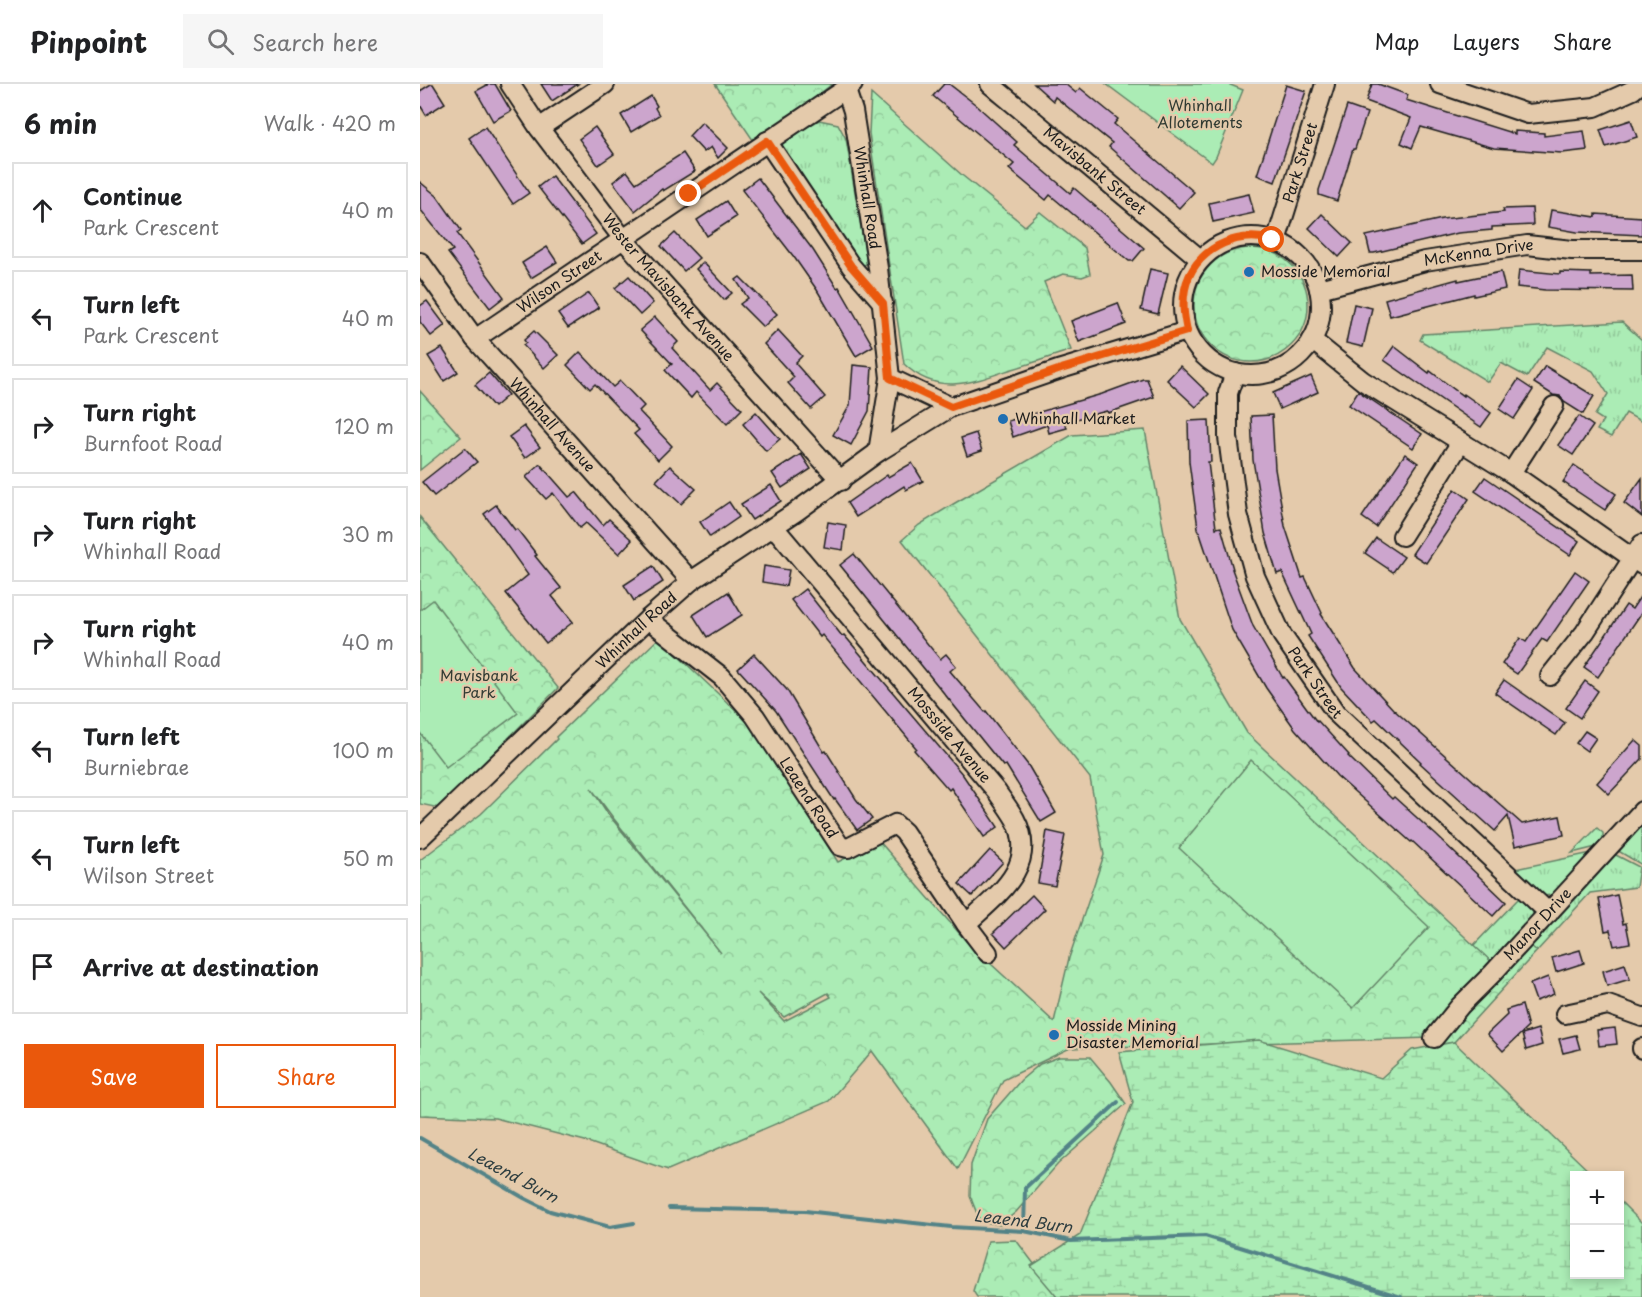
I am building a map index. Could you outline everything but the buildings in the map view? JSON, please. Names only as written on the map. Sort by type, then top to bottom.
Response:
[{"type":"street","name":"Wester Mavisbank Avenue","points":[[510,84],[539,128],[624,240],[841,481]]},
{"type":"street","points":[[539,128],[605,84]]},
{"type":"street","name":"Mavisbank Street","points":[[990,84],[1200,259]]},
{"type":"street","name":"Park Street","points":[[1276,241],[1326,84]]},
{"type":"street","points":[[1440,84],[1528,114],[1595,107],[1633,90],[1640,84]]},
{"type":"street","name":"Wilson Street","points":[[475,339],[850,87]]},
{"type":"street","name":"Whinhall Road","points":[[850,87],[883,303],[890,378],[878,452]]},
{"type":"street","points":[[767,141],[851,266],[883,303]]},
{"type":"street","points":[[1263,237],[1293,250],[1310,267],[1319,289],[1321,307],[1319,324],[1312,340],[1293,361],[1275,371],[1256,375],[1235,373],[1209,360],[1200,352],[1187,331],[1183,309],[1185,288],[1200,259],[1212,249],[1236,238],[1263,237]]},
{"type":"street","name":"McKenna Drive","points":[[1319,289],[1425,261],[1527,244],[1572,250],[1642,250]]},
{"type":"street","name":"Whinhall Avenue","points":[[420,262],[475,339],[691,581]]},
{"type":"street","name":"Whinhall Road","points":[[420,838],[648,619],[691,581],[841,481],[878,452],[951,407],[1061,369],[1187,331]]},
{"type":"street","points":[[1312,340],[1363,381],[1639,556],[1586,632],[1550,676]]},
{"type":"street","name":"Park Street","points":[[1235,373],[1228,393],[1228,437],[1238,514],[1255,576],[1282,635],[1336,713],[1549,913]]},
{"type":"street","points":[[890,378],[951,407]]},
{"type":"street","points":[[1511,473],[1554,406]]},
{"type":"street","points":[[1401,536],[1461,442]]},
{"type":"street","name":"Mossside Avenue","points":[[774,526],[997,792],[1016,820],[1022,838],[1023,855],[1017,868],[1010,882],[966,924]]},
{"type":"street","name":"Leaend Road","points":[[648,619],[722,677],[754,716],[840,846],[848,848],[895,824],[904,832],[966,924]]},
{"type":"street","name":"Manor Drive","points":[[1434,1038],[1460,1006],[1642,811]]},
{"type":"street","points":[[966,924],[988,953]]},
{"type":"street","points":[[1565,1014],[1608,1005],[1642,1017]]},
{"type":"green space","points":[[715,84],[832,84],[753,140]]},
{"type":"green space","name":"Whinhall Allotements","points":[[1106,84],[1228,84],[1243,90],[1212,163]]},
{"type":"green space","points":[[871,94],[963,176],[1025,226],[1040,212],[1085,248],[1090,274],[1082,277],[1063,274],[1044,282],[1071,350],[981,379],[955,384],[929,380],[916,374],[904,364],[869,133]]},
{"type":"green space","points":[[819,120],[838,124],[846,139],[866,258],[866,264],[860,267],[782,152],[782,145],[786,139]]},
{"type":"green space","points":[[1251,248],[1273,253],[1291,265],[1303,283],[1308,305],[1303,327],[1291,345],[1273,357],[1251,362],[1229,357],[1211,345],[1199,327],[1194,305],[1199,283],[1211,265],[1229,253]]},
{"type":"green space","points":[[1622,322],[1642,340],[1642,422],[1626,413],[1611,437],[1597,430],[1603,420],[1595,415],[1608,394],[1593,371],[1547,347],[1527,377],[1501,363],[1488,382],[1420,340],[1423,334]]},
{"type":"green space","points":[[420,391],[461,437],[420,470]]},
{"type":"green space","points":[[1145,430],[1180,619],[1247,733],[1495,965],[1431,1038],[1070,1048],[1003,1080],[958,1169],[872,1051],[829,1101],[668,1170],[585,1141],[495,1118],[420,1115],[420,860],[481,814],[557,739],[556,737],[659,638],[748,722],[838,862],[879,841],[966,941],[1054,1022],[1069,958],[1104,855],[1090,778],[902,540],[919,525],[1072,435]],"holes":[[[591,788],[614,819],[721,953],[608,814]],[[758,993],[784,1017],[828,993],[831,997],[784,1021]]]},
{"type":"green space","name":"Mavisbank Park","points":[[420,517],[558,688],[439,808],[420,804]]},
{"type":"green space","points":[[433,600],[518,713],[446,767],[420,733],[420,610]]},
{"type":"green space","points":[[1251,760],[1429,927],[1353,1008],[1179,848]]},
{"type":"green space","points":[[1642,819],[1642,865],[1615,849]]},
{"type":"green space","points":[[1597,828],[1603,833],[1603,839],[1596,847],[1572,853]]},
{"type":"green space","points":[[1596,852],[1557,894],[1544,896],[1511,870]]},
{"type":"green space","points":[[1612,853],[1639,867],[1636,887],[1590,893],[1537,951],[1529,945]]},
{"type":"green space","points":[[1519,898],[1533,910],[1532,921],[1495,965],[1473,946]]},
{"type":"green space","points":[[1529,945],[1537,951],[1454,1042],[1443,1044],[1443,1040]]},
{"type":"green space","points":[[1259,1040],[1381,1078],[1412,1050],[1454,1042],[1589,1171],[1570,1171],[1570,1279],[1624,1279],[1624,1205],[1642,1223],[1642,1297],[1057,1297],[1031,1266],[1080,1235],[1133,1102],[1119,1052]]},
{"type":"green space","points":[[1059,1057],[1090,1057],[1126,1104],[1058,1164],[1016,1212],[1000,1225],[980,1221],[970,1196],[971,1165],[987,1119],[1021,1080],[1040,1064]]},
{"type":"green space","points":[[1016,1240],[1059,1297],[977,1297],[973,1291],[988,1241]]},
{"type":"waterway","points":[[1024,1231],[1025,1188],[1118,1102]]},
{"type":"waterway","name":"Leaend Burn","points":[[420,1138],[550,1211],[610,1227],[634,1223]]},
{"type":"waterway","name":"Leaend Burn","points":[[669,1208],[805,1211],[951,1227],[1024,1231],[1071,1241],[1205,1236],[1401,1297]]},
{"type":"place","name":"Mosside Memorial","points":[[1249,272]]},
{"type":"place","name":"Whinhall Market","points":[[1003,419]]},
{"type":"place","name":"Mosside Mining Disaster Memorial","points":[[1054,1035]]},
{"type":"route","points":[[689,194],[767,141],[851,266],[883,303],[890,378],[951,407],[1061,369],[1187,331],[1183,309],[1185,288],[1200,259],[1224,242],[1236,238],[1250,236],[1272,240]]}]
